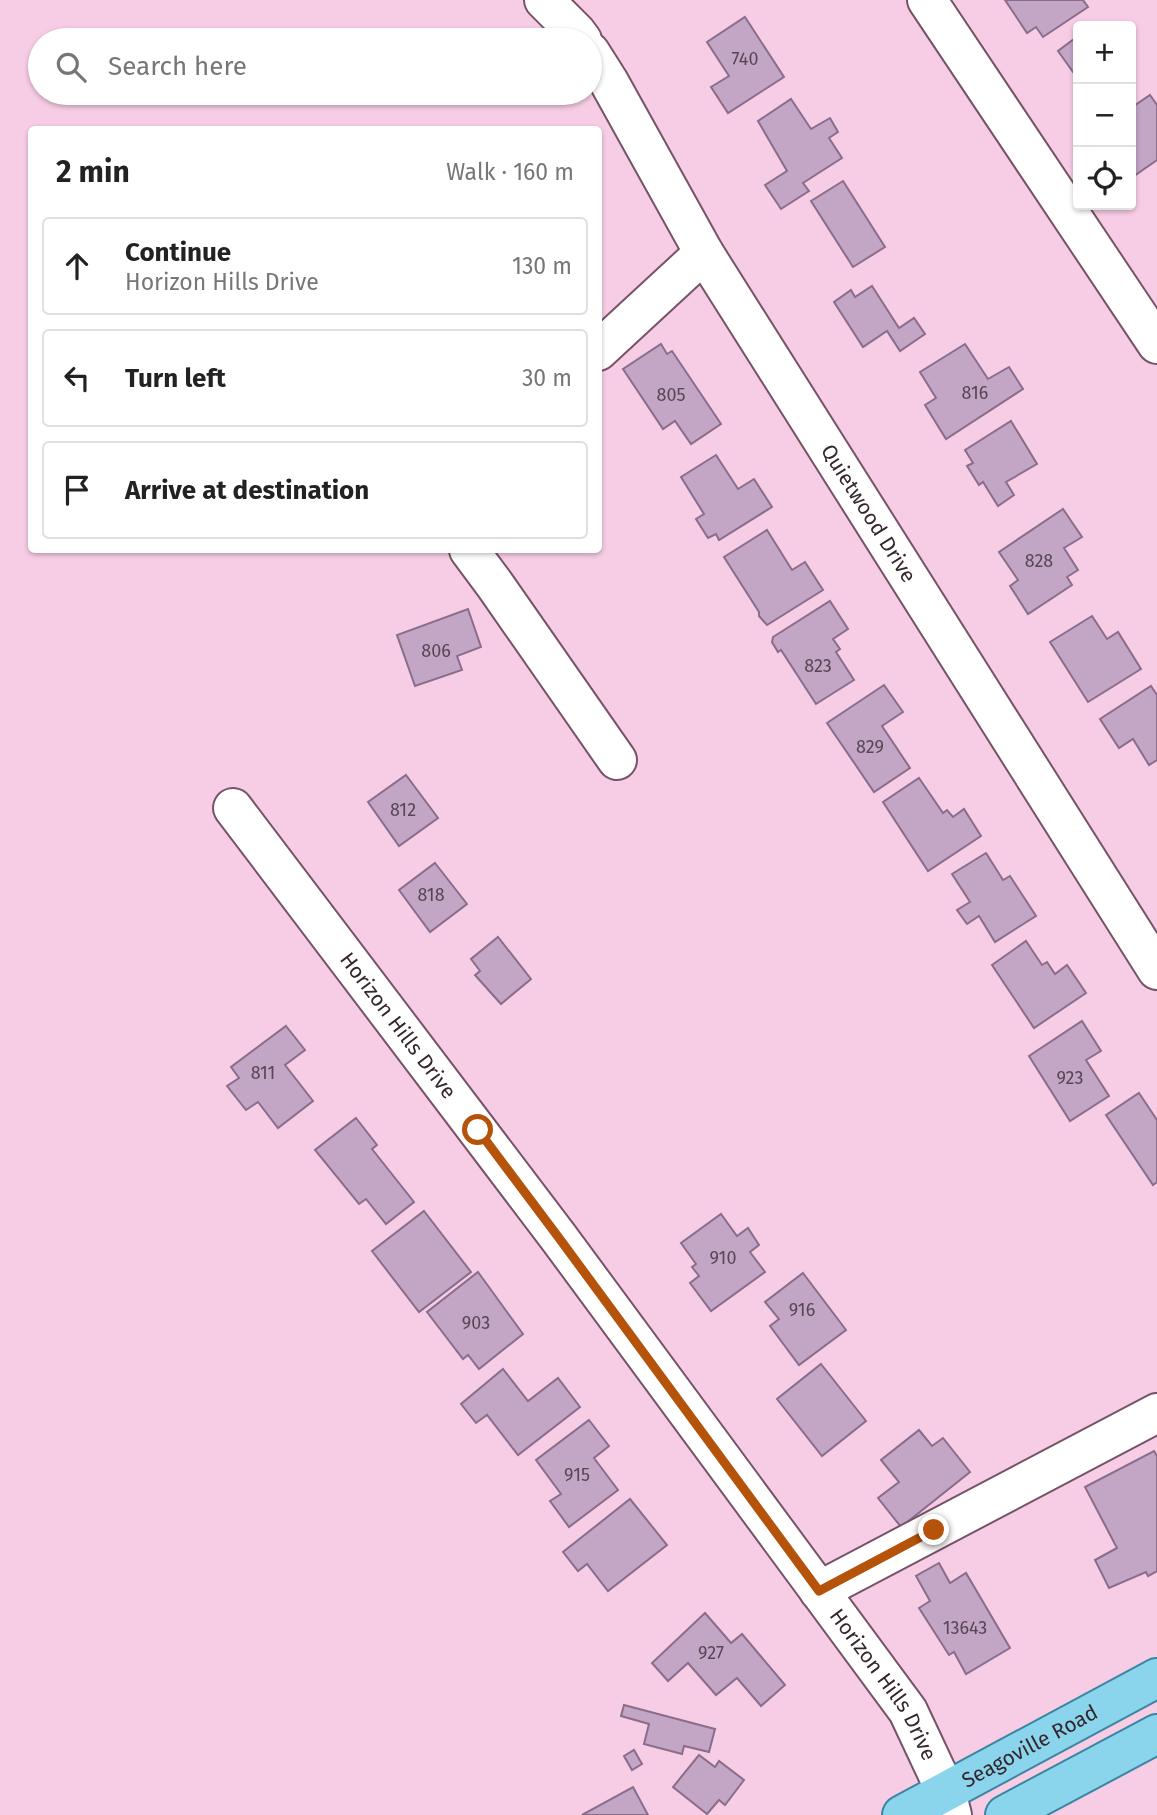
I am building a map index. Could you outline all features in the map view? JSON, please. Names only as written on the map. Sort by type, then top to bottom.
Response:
[{"type":"main road","name":"Seagoville Road","points":[[902,1815],[949,1803],[1157,1678]]},
{"type":"main road","points":[[1005,1815],[1157,1734]]},
{"type":"street","points":[[544,0],[572,28]]},
{"type":"street","points":[[926,0],[1157,344]]},
{"type":"street","name":"Quietwood Drive","points":[[602,71],[704,253],[1157,970]]},
{"type":"street","points":[[602,347],[704,253]]},
{"type":"street","points":[[471,553],[617,760]]},
{"type":"street","name":"Horizon Hills Drive","points":[[233,808],[559,1238],[908,1711],[949,1803]]},
{"type":"street","points":[[819,1591],[1157,1413]]},
{"type":"building","points":[[1005,0],[1083,0],[1088,7],[1043,37],[1036,27],[1027,33]]},
{"type":"building","points":[[745,17],[784,77],[728,113],[711,87],[729,76],[707,42]]},
{"type":"building","points":[[1073,40],[1073,72],[1058,51]]},
{"type":"building","points":[[1150,95],[1157,105],[1157,160],[1136,175],[1136,147],[1136,105]]},
{"type":"building","points":[[791,99],[811,129],[830,118],[838,132],[829,138],[842,158],[803,183],[809,191],[781,209],[765,185],[787,171],[758,121]]},
{"type":"building","points":[[843,181],[885,247],[853,267],[811,201]]},
{"type":"building","points":[[872,286],[899,328],[914,318],[925,334],[900,351],[887,331],[863,347],[834,302],[851,290],[855,297]]},
{"type":"building","points":[[661,344],[667,354],[672,351],[721,424],[691,444],[675,421],[663,429],[623,369]]},
{"type":"building","points":[[965,344],[988,379],[1009,367],[1023,389],[946,439],[925,405],[936,398],[920,372]]},
{"type":"building","points":[[1011,421],[1037,464],[1006,482],[1014,495],[998,506],[983,482],[979,485],[967,466],[973,463],[965,450]]},
{"type":"building","points":[[716,455],[738,489],[754,479],[772,507],[719,540],[716,534],[708,538],[696,519],[704,514],[681,477]]},
{"type":"building","points":[[1063,509],[1082,537],[1064,548],[1078,570],[1067,577],[1072,585],[1028,614],[1010,586],[1018,580],[999,552]]},
{"type":"building","points":[[767,530],[792,570],[805,562],[823,590],[767,625],[724,557]]},
{"type":"building","points":[[830,601],[848,629],[833,639],[840,649],[836,652],[854,680],[816,704],[781,650],[778,652],[772,642],[773,637]]},
{"type":"building","points":[[468,609],[481,647],[457,656],[462,670],[415,686],[397,635]]},
{"type":"building","points":[[1092,616],[1107,639],[1118,632],[1141,669],[1088,702],[1050,642]]},
{"type":"building","points":[[884,685],[903,712],[882,726],[910,768],[874,792],[827,723]]},
{"type":"building","points":[[1151,686],[1157,695],[1157,760],[1149,765],[1133,739],[1119,748],[1100,719]]},
{"type":"building","points":[[406,775],[438,818],[399,846],[368,802]]},
{"type":"building","points":[[919,778],[943,813],[947,810],[953,817],[964,809],[981,836],[928,871],[883,802]]},
{"type":"building","points":[[986,853],[1003,880],[1010,876],[1036,916],[995,942],[979,916],[967,924],[957,910],[970,902],[952,874]]},
{"type":"building","points":[[435,863],[467,904],[430,932],[399,890]]},
{"type":"building","points":[[498,937],[531,979],[501,1004],[475,975],[480,971],[471,959]]},
{"type":"building","points":[[1026,941],[1042,965],[1047,962],[1055,974],[1067,965],[1086,993],[1034,1028],[992,965]]},
{"type":"building","points":[[1082,1021],[1101,1051],[1086,1060],[1109,1096],[1070,1121],[1029,1056]]},
{"type":"building","points":[[286,1026],[305,1050],[285,1065],[313,1101],[278,1128],[258,1102],[246,1110],[227,1086],[239,1078],[231,1067]]},
{"type":"building","points":[[1139,1093],[1157,1120],[1157,1182],[1153,1185],[1106,1115]]},
{"type":"building","points":[[356,1118],[377,1145],[372,1149],[414,1202],[386,1224],[366,1199],[359,1204],[315,1150]]},
{"type":"building","points":[[424,1211],[471,1272],[419,1312],[372,1251]]},
{"type":"building","points":[[721,1214],[737,1236],[748,1228],[759,1245],[750,1252],[765,1272],[711,1311],[690,1283],[699,1276],[692,1267],[696,1264],[681,1243]]},
{"type":"building","points":[[478,1272],[523,1334],[479,1369],[468,1355],[463,1359],[427,1312]]},
{"type":"building","points":[[803,1273],[846,1330],[799,1365],[770,1326],[779,1319],[765,1302]]},
{"type":"building","points":[[821,1364],[866,1421],[822,1456],[777,1399]]},
{"type":"building","points":[[503,1369],[528,1401],[558,1378],[580,1407],[518,1455],[487,1415],[476,1423],[461,1404]]},
{"type":"building","points":[[589,1420],[609,1446],[594,1458],[618,1490],[569,1527],[550,1501],[561,1494],[536,1460]]},
{"type":"building","points":[[919,1430],[932,1446],[943,1438],[970,1472],[901,1527],[878,1498],[899,1482],[881,1460]]},
{"type":"building","points":[[1154,1451],[1157,1456],[1157,1571],[1148,1576],[1146,1572],[1109,1588],[1095,1560],[1117,1548],[1085,1487]]},
{"type":"building","points":[[630,1499],[667,1545],[608,1591],[587,1564],[578,1571],[563,1552]]},
{"type":"building","points":[[939,1563],[950,1583],[966,1573],[1010,1648],[966,1674],[954,1652],[949,1655],[919,1608],[930,1601],[916,1576]]},
{"type":"building","points":[[705,1613],[731,1643],[742,1634],[785,1685],[761,1706],[737,1678],[716,1695],[688,1663],[668,1681],[652,1663]]},
{"type":"building","points":[[624,1705],[715,1729],[709,1752],[684,1746],[682,1754],[644,1744],[649,1724],[621,1716]]},
{"type":"building","points":[[634,1750],[642,1764],[632,1770],[624,1756]]},
{"type":"building","points":[[699,1755],[715,1767],[719,1761],[744,1780],[725,1805],[719,1800],[707,1814],[673,1787]]},
{"type":"building","points":[[633,1787],[648,1815],[582,1815]]},
{"type":"route","points":[[478,1130],[819,1591],[934,1530]]}]
